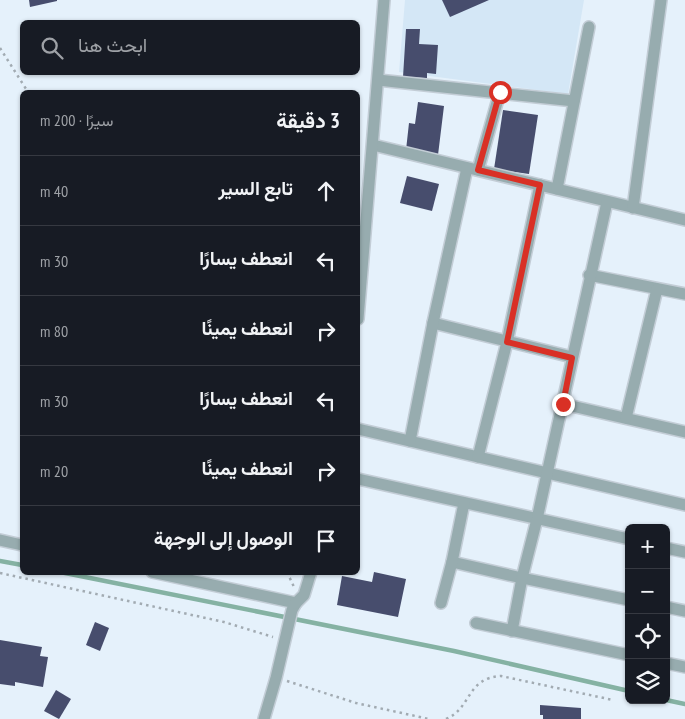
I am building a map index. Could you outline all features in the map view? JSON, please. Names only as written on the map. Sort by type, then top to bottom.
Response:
[{"type":"street","points":[[360,294],[384,0]]},
{"type":"street","points":[[633,208],[661,0]]},
{"type":"street","points":[[557,189],[589,27]]},
{"type":"street","points":[[378,80],[574,101]]},
{"type":"street","points":[[410,441],[433,323],[472,169],[500,92]]},
{"type":"street","points":[[372,145],[685,220]]},
{"type":"street","points":[[478,457],[507,342],[540,185]]},
{"type":"street","points":[[512,631],[522,578],[563,404],[607,202]]},
{"type":"street","points":[[590,276],[685,294]]},
{"type":"street","points":[[626,418],[657,289]]},
{"type":"street","points":[[433,323],[572,358]]},
{"type":"street","points":[[563,404],[685,432]]},
{"type":"street","points":[[360,429],[685,505]]},
{"type":"street","points":[[360,479],[625,539]]},
{"type":"street","points":[[441,603],[452,562],[464,503]]},
{"type":"street","points":[[0,540],[20,545]]},
{"type":"street","points":[[670,549],[685,552]]},
{"type":"street","points":[[452,562],[625,599]]},
{"type":"street","points":[[164,575],[294,607]]},
{"type":"street","points":[[264,719],[294,607],[304,595],[310,575]]},
{"type":"street","points":[[670,608],[685,611]]},
{"type":"street","points":[[476,623],[625,654]]},
{"type":"street","points":[[670,664],[685,667]]},
{"type":"path","points":[[0,48],[27,90]]},
{"type":"path","points":[[0,573],[224,622],[284,639]]},
{"type":"path","points":[[446,719],[458,711],[474,688],[482,681],[491,677],[501,676],[612,700]]},
{"type":"path","points":[[276,678],[356,702],[429,719]]},
{"type":"shaded area","points":[[405,0],[584,0],[568,94],[399,72]]},
{"type":"building","points":[[29,0],[57,0],[57,1],[30,7]]},
{"type":"building","points":[[442,0],[489,0],[450,17]]},
{"type":"building","points":[[406,29],[420,29],[419,44],[438,45],[436,74],[427,73],[427,78],[403,77]]},
{"type":"building","points":[[418,102],[444,106],[438,155],[406,150],[409,123],[415,124]]},
{"type":"building","points":[[503,110],[538,115],[529,174],[494,169]]},
{"type":"building","points":[[407,176],[439,184],[432,211],[400,203]]},
{"type":"building","points":[[374,572],[406,579],[398,617],[337,605],[342,576],[372,582]]},
{"type":"building","points":[[95,622],[109,628],[100,651],[86,645]]},
{"type":"building","points":[[0,640],[42,647],[40,656],[48,657],[43,687],[15,682],[15,686],[0,684]]},
{"type":"building","points":[[56,690],[71,699],[59,719],[44,711]]},
{"type":"building","points":[[540,705],[581,708],[581,719],[543,719],[543,715],[540,715]]},
{"type":"waterway","points":[[0,561],[20,565]]},
{"type":"waterway","points":[[75,575],[454,651],[625,690]]},
{"type":"waterway","points":[[670,701],[685,704]]},
{"type":"route","points":[[500,92],[478,170],[540,185],[507,342],[572,358],[563,404]]}]
